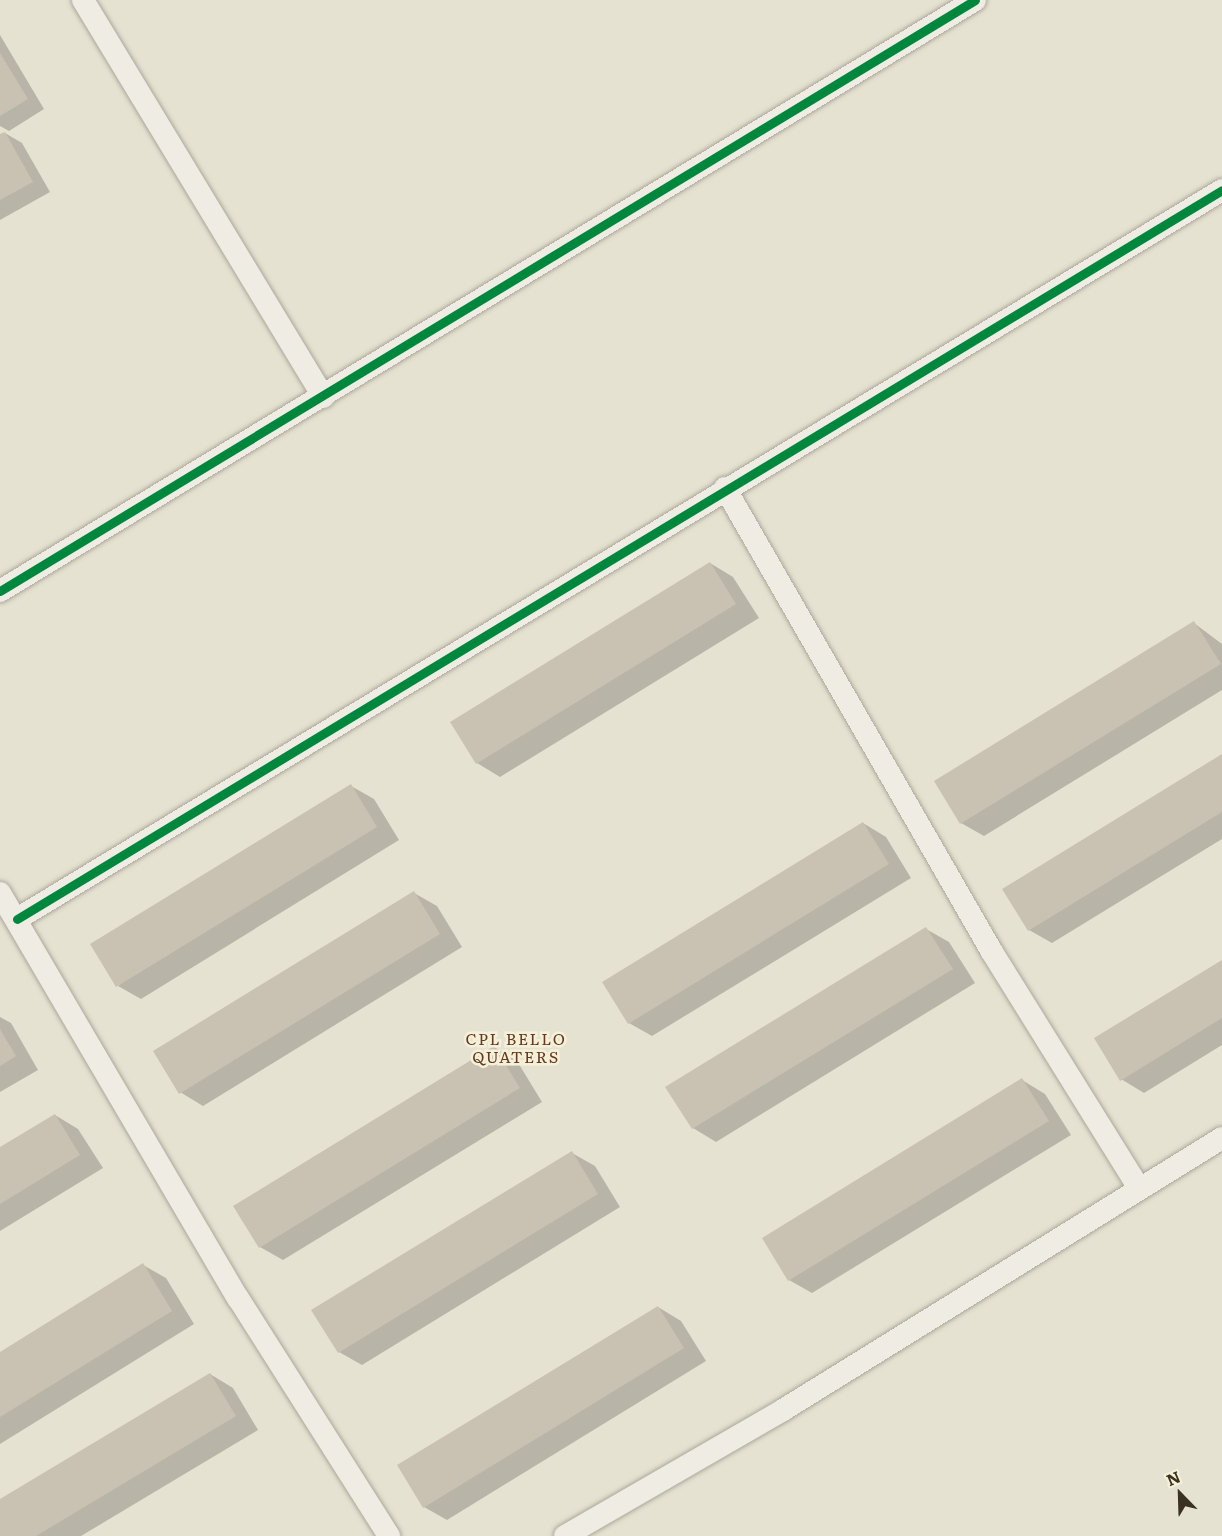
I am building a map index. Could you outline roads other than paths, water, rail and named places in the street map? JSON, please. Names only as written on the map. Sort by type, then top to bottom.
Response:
[{"type":"street","points":[[83,0],[323,397]]},
{"type":"street","points":[[0,591],[975,0]]},
{"type":"street","points":[[17,919],[725,488],[1222,190]]},
{"type":"street","points":[[725,488],[980,932],[1139,1188]]},
{"type":"street","points":[[0,893],[238,1298],[389,1536]]},
{"type":"street","points":[[565,1536],[783,1410],[1222,1138]]},
{"type":"district","name":"CPL BELLO QUATERS","points":[[516,1047]]}]
